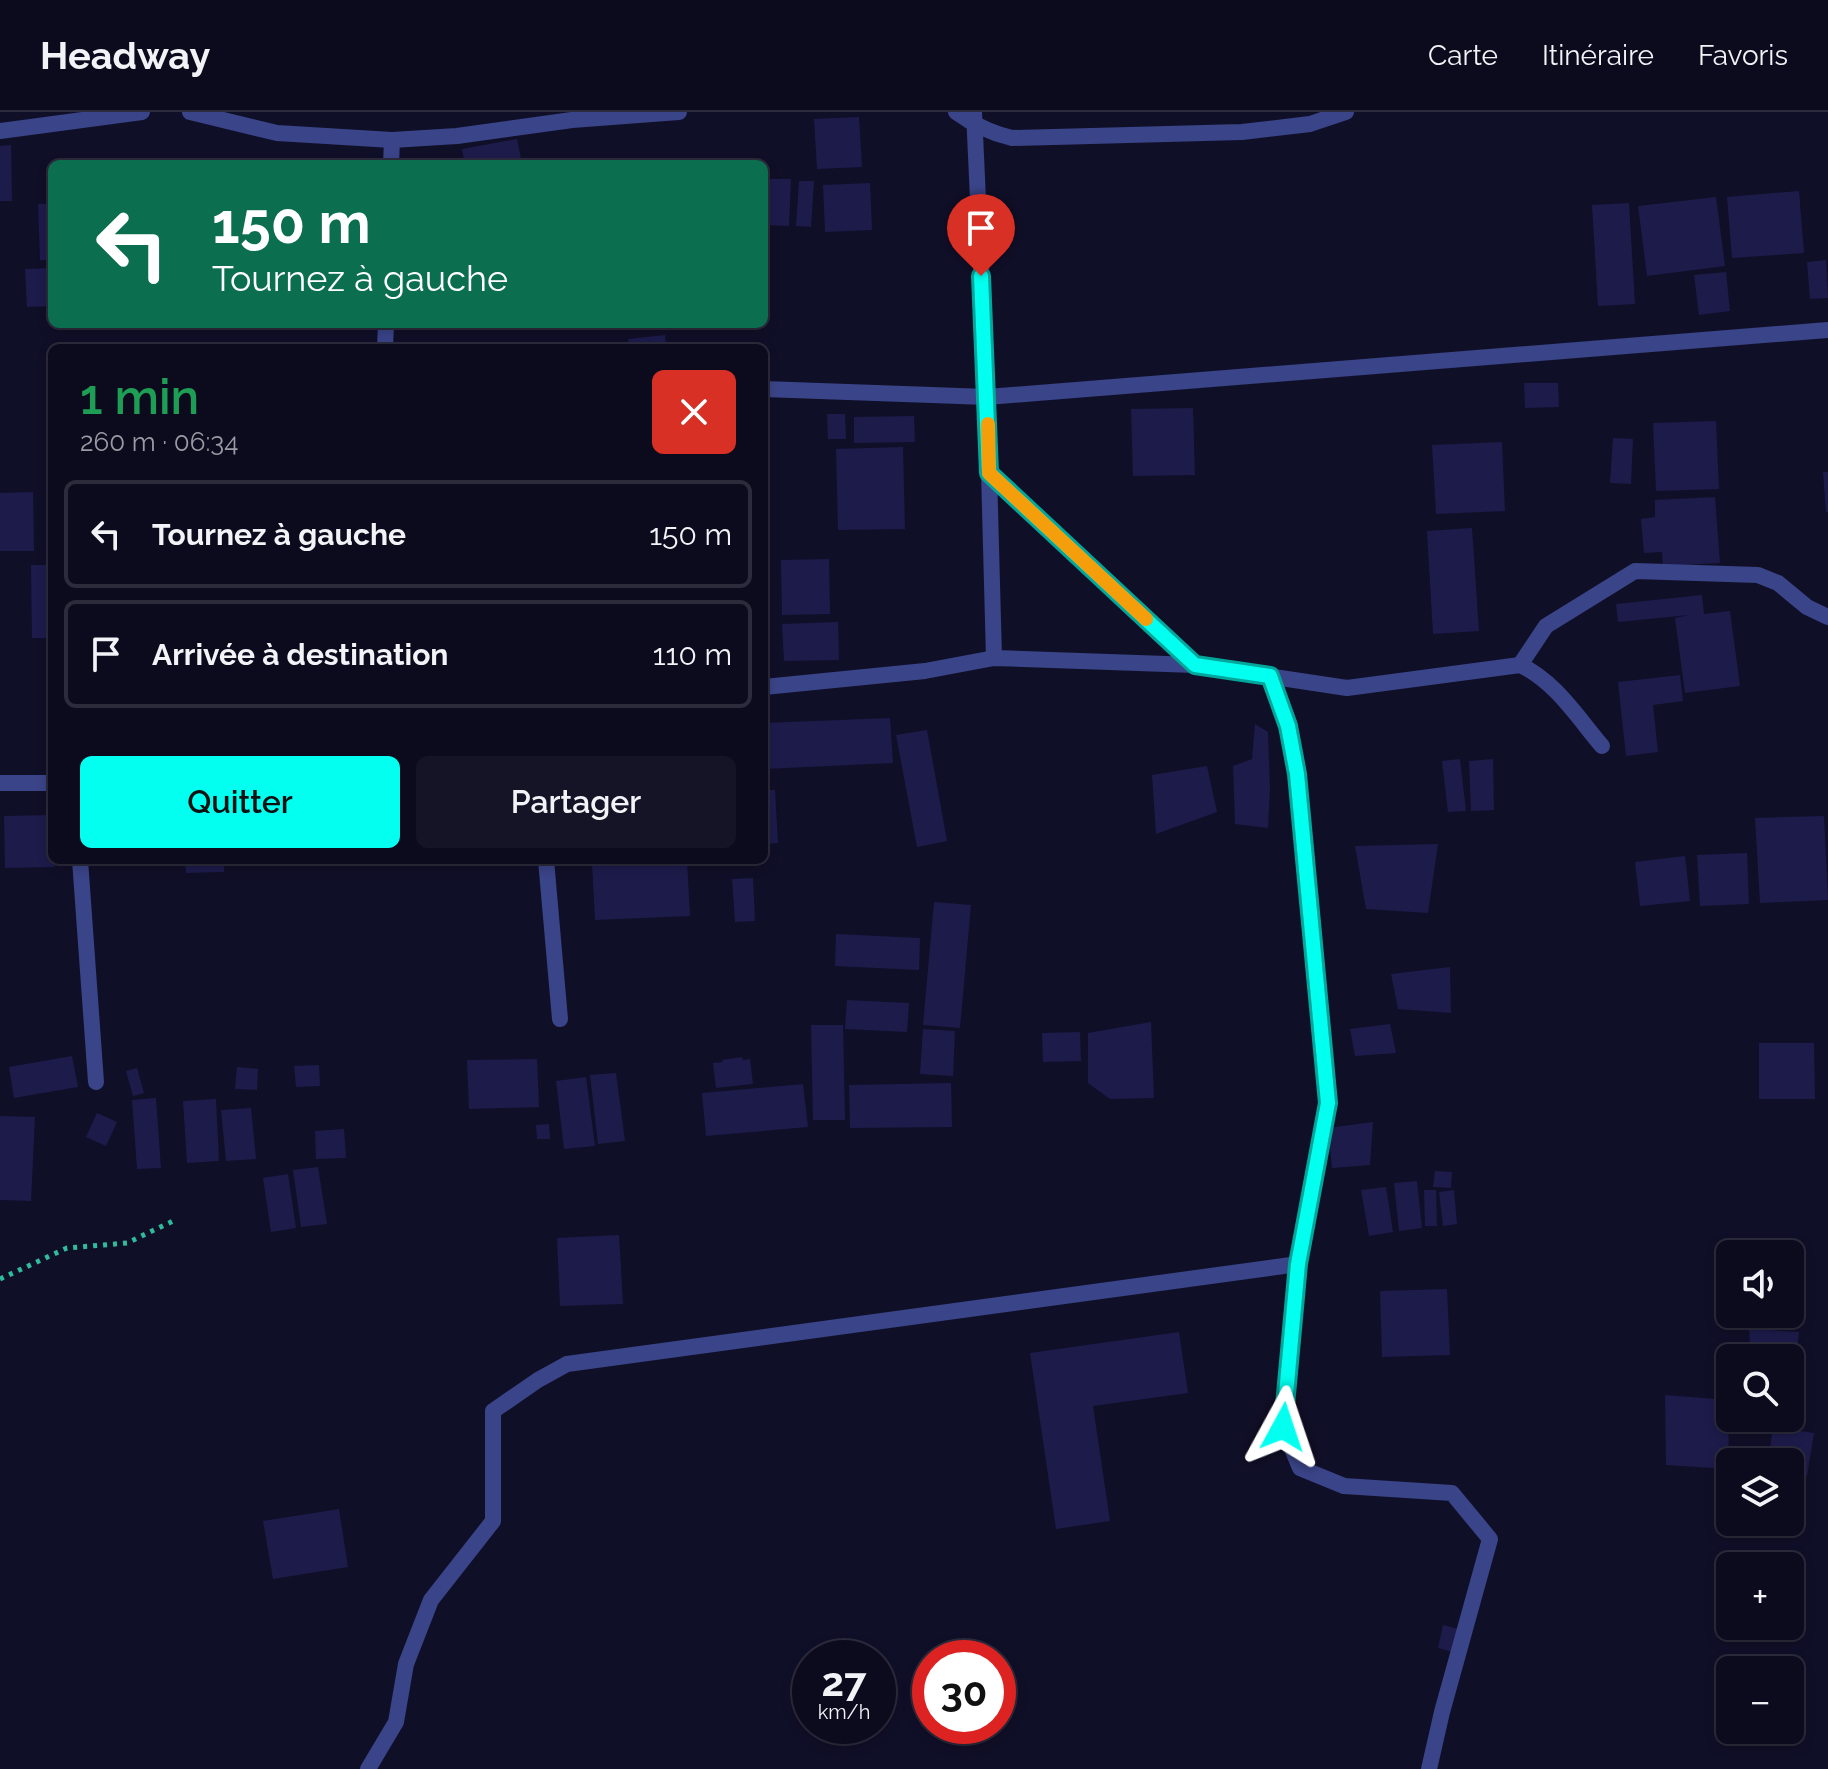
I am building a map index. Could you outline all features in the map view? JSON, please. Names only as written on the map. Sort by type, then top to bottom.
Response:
[{"type":"street","points":[[0,131],[75,117],[142,112]]},
{"type":"street","points":[[190,112],[277,133],[392,140],[457,136],[572,120],[679,112]]},
{"type":"street","points":[[956,112],[974,118],[993,134],[1012,138],[1242,132],[1310,124],[1346,112]]},
{"type":"street","points":[[974,118],[987,397],[994,658]]},
{"type":"street","points":[[391,160],[392,140]]},
{"type":"street","points":[[768,389],[987,397],[1828,330]]},
{"type":"street","points":[[989,473],[1195,665]]},
{"type":"street","points":[[1520,665],[1546,626],[1635,571],[1758,575],[1778,583],[1807,607],[1828,617]]},
{"type":"street","points":[[768,687],[925,671],[994,658],[1195,665],[1347,688],[1520,665],[1548,682],[1602,746]]},
{"type":"street","points":[[1270,676],[1288,726],[1297,774],[1328,1103],[1298,1264],[1283,1427],[1300,1468],[1344,1486],[1452,1493],[1490,1539],[1429,1769]]},
{"type":"street","points":[[0,783],[48,783]]},
{"type":"street","points":[[80,864],[96,1082]]},
{"type":"street","points":[[546,864],[560,1019]]},
{"type":"street","points":[[368,1769],[396,1722],[406,1664],[431,1600],[493,1521],[493,1411],[567,1364],[1298,1264]]},
{"type":"path","points":[[0,1279],[67,1248],[127,1243],[175,1220]]},
{"type":"building","points":[[859,117],[862,167],[817,169],[814,119]]},
{"type":"building","points":[[517,139],[521,160],[464,160],[462,149]]},
{"type":"building","points":[[11,145],[12,201],[0,201],[0,146]]},
{"type":"building","points":[[768,179],[791,179],[789,226],[768,225]]},
{"type":"building","points":[[799,181],[814,181],[811,227],[796,226]]},
{"type":"building","points":[[870,183],[872,230],[825,232],[823,185]]},
{"type":"building","points":[[1799,191],[1804,253],[1732,258],[1727,197]]},
{"type":"building","points":[[1716,197],[1725,266],[1647,276],[1638,206]]},
{"type":"building","points":[[1629,203],[1635,304],[1598,306],[1592,205]]},
{"type":"building","points":[[38,204],[48,204],[48,260],[40,260]]},
{"type":"building","points":[[1826,260],[1828,298],[1810,299],[1807,262]]},
{"type":"building","points":[[48,268],[48,306],[27,307],[25,269]]},
{"type":"building","points":[[1726,272],[1730,311],[1699,315],[1694,275]]},
{"type":"building","points":[[665,335],[666,344],[629,344],[628,339]]},
{"type":"building","points":[[1524,383],[1558,383],[1559,407],[1525,408]]},
{"type":"building","points":[[1193,408],[1195,475],[1133,476],[1131,409]]},
{"type":"building","points":[[827,414],[845,414],[846,439],[828,439]]},
{"type":"building","points":[[914,416],[915,442],[854,443],[854,417]]},
{"type":"building","points":[[1716,421],[1719,489],[1656,491],[1653,423]]},
{"type":"building","points":[[1613,438],[1633,439],[1631,484],[1610,483]]},
{"type":"building","points":[[1502,442],[1505,511],[1436,514],[1432,445]]},
{"type":"building","points":[[903,447],[905,529],[838,530],[836,449]]},
{"type":"building","points":[[1823,472],[1828,472],[1828,512],[1826,512]]},
{"type":"building","points":[[33,492],[34,551],[0,551],[0,493]]},
{"type":"building","points":[[1715,497],[1720,563],[1663,566],[1662,552],[1644,553],[1641,519],[1655,517],[1655,500]]},
{"type":"building","points":[[1472,528],[1479,631],[1433,634],[1427,531]]},
{"type":"building","points":[[829,559],[830,614],[782,615],[781,560]]},
{"type":"building","points":[[31,565],[48,565],[48,638],[32,638]]},
{"type":"building","points":[[1702,595],[1704,614],[1730,611],[1740,686],[1685,693],[1675,618],[1689,615],[1618,622],[1616,604]]},
{"type":"building","points":[[838,622],[839,660],[784,661],[782,624]]},
{"type":"building","points":[[1680,675],[1683,701],[1653,705],[1658,752],[1626,756],[1618,682]]},
{"type":"building","points":[[890,718],[893,763],[768,769],[768,723]]},
{"type":"building","points":[[1255,724],[1268,732],[1268,828],[1235,824],[1233,766],[1252,759]]},
{"type":"building","points":[[927,730],[947,841],[917,847],[896,735]]},
{"type":"building","points":[[1460,759],[1466,811],[1448,812],[1442,761]]},
{"type":"building","points":[[1493,759],[1494,810],[1471,811],[1469,761]]},
{"type":"building","points":[[1207,766],[1217,812],[1156,834],[1152,775]]},
{"type":"building","points":[[768,790],[775,790],[778,843],[768,844]]},
{"type":"building","points":[[48,815],[48,864],[55,864],[55,867],[5,868],[4,816]]},
{"type":"building","points":[[1824,816],[1828,900],[1760,903],[1755,818]]},
{"type":"building","points":[[1438,844],[1428,913],[1366,909],[1355,846]]},
{"type":"building","points":[[1747,853],[1749,904],[1700,906],[1697,855]]},
{"type":"building","points":[[1685,856],[1690,901],[1640,906],[1635,862]]},
{"type":"building","points":[[185,864],[224,864],[224,872],[186,873]]},
{"type":"building","points":[[592,864],[687,864],[690,916],[595,920]]},
{"type":"building","points":[[753,878],[755,921],[735,922],[732,879]]},
{"type":"building","points":[[934,902],[971,905],[960,1028],[923,1025]]},
{"type":"building","points":[[836,934],[920,938],[919,970],[835,966]]},
{"type":"building","points":[[1450,967],[1451,1013],[1398,1009],[1391,974]]},
{"type":"building","points":[[847,1000],[909,1003],[907,1032],[845,1029]]},
{"type":"building","points":[[1151,1022],[1154,1098],[1110,1099],[1088,1083],[1088,1033]]},
{"type":"building","points":[[1390,1024],[1396,1053],[1355,1056],[1350,1029]]},
{"type":"building","points":[[811,1025],[843,1025],[845,1120],[813,1120]]},
{"type":"building","points":[[923,1029],[955,1031],[953,1076],[920,1074]]},
{"type":"building","points":[[1080,1032],[1081,1061],[1043,1062],[1042,1033]]},
{"type":"building","points":[[1759,1043],[1814,1043],[1815,1099],[1759,1099]]},
{"type":"building","points":[[72,1056],[78,1087],[14,1098],[9,1067]]},
{"type":"building","points":[[742,1057],[743,1060],[750,1059],[753,1084],[716,1088],[713,1063]]},
{"type":"building","points":[[537,1059],[539,1107],[469,1109],[467,1060]]},
{"type":"building","points":[[319,1065],[320,1086],[296,1087],[294,1066]]},
{"type":"building","points":[[237,1067],[258,1069],[257,1090],[235,1089]]},
{"type":"building","points":[[137,1068],[144,1093],[133,1096],[126,1071]]},
{"type":"building","points":[[616,1073],[625,1141],[598,1144],[590,1075]]},
{"type":"building","points":[[586,1077],[595,1146],[564,1149],[556,1081]]},
{"type":"building","points":[[951,1083],[952,1127],[850,1128],[849,1085]]},
{"type":"building","points":[[803,1084],[808,1127],[706,1136],[702,1093]]},
{"type":"building","points":[[156,1098],[161,1168],[137,1169],[132,1100]]},
{"type":"building","points":[[216,1099],[219,1161],[187,1163],[183,1101]]},
{"type":"building","points":[[251,1108],[256,1159],[226,1161],[221,1110]]},
{"type":"building","points":[[97,1113],[117,1122],[106,1146],[86,1137]]},
{"type":"building","points":[[0,1116],[35,1117],[31,1201],[0,1200]]},
{"type":"building","points":[[1373,1122],[1370,1165],[1332,1168],[1328,1128]]},
{"type":"building","points":[[549,1124],[550,1139],[537,1139],[536,1125]]},
{"type":"building","points":[[344,1129],[346,1158],[316,1159],[315,1131]]},
{"type":"building","points":[[318,1167],[327,1224],[301,1227],[293,1170]]},
{"type":"building","points":[[1435,1171],[1452,1172],[1451,1188],[1433,1187]]},
{"type":"building","points":[[288,1174],[296,1228],[271,1232],[263,1178]]},
{"type":"building","points":[[1417,1181],[1422,1228],[1399,1231],[1394,1183]]},
{"type":"building","points":[[1386,1187],[1393,1232],[1369,1236],[1361,1190]]},
{"type":"building","points":[[1424,1190],[1436,1190],[1437,1226],[1425,1226]]},
{"type":"building","points":[[1454,1190],[1457,1224],[1443,1226],[1439,1192]]},
{"type":"building","points":[[619,1235],[623,1304],[560,1306],[557,1238]]},
{"type":"building","points":[[1447,1289],[1450,1355],[1382,1357],[1380,1291]]},
{"type":"building","points":[[1749,1329],[1799,1332],[1798,1344],[1750,1344]]},
{"type":"building","points":[[1179,1332],[1188,1393],[1093,1406],[1110,1521],[1056,1529],[1030,1353]]},
{"type":"building","points":[[1665,1395],[1716,1399],[1716,1432],[1728,1432],[1729,1448],[1716,1448],[1716,1468],[1666,1465]]},
{"type":"building","points":[[1772,1432],[1814,1433],[1807,1476],[1804,1476],[1804,1448],[1770,1448]]},
{"type":"building","points":[[339,1509],[348,1567],[273,1579],[263,1521]]},
{"type":"building","points":[[1443,1625],[1470,1632],[1464,1655],[1438,1648]]},
{"type":"slow traffic","points":[[988,424],[989,473],[1146,619]]},
{"type":"route","points":[[981,276],[989,473],[1195,665],[1270,676],[1288,726],[1297,774],[1328,1103],[1298,1264],[1283,1427]]}]
